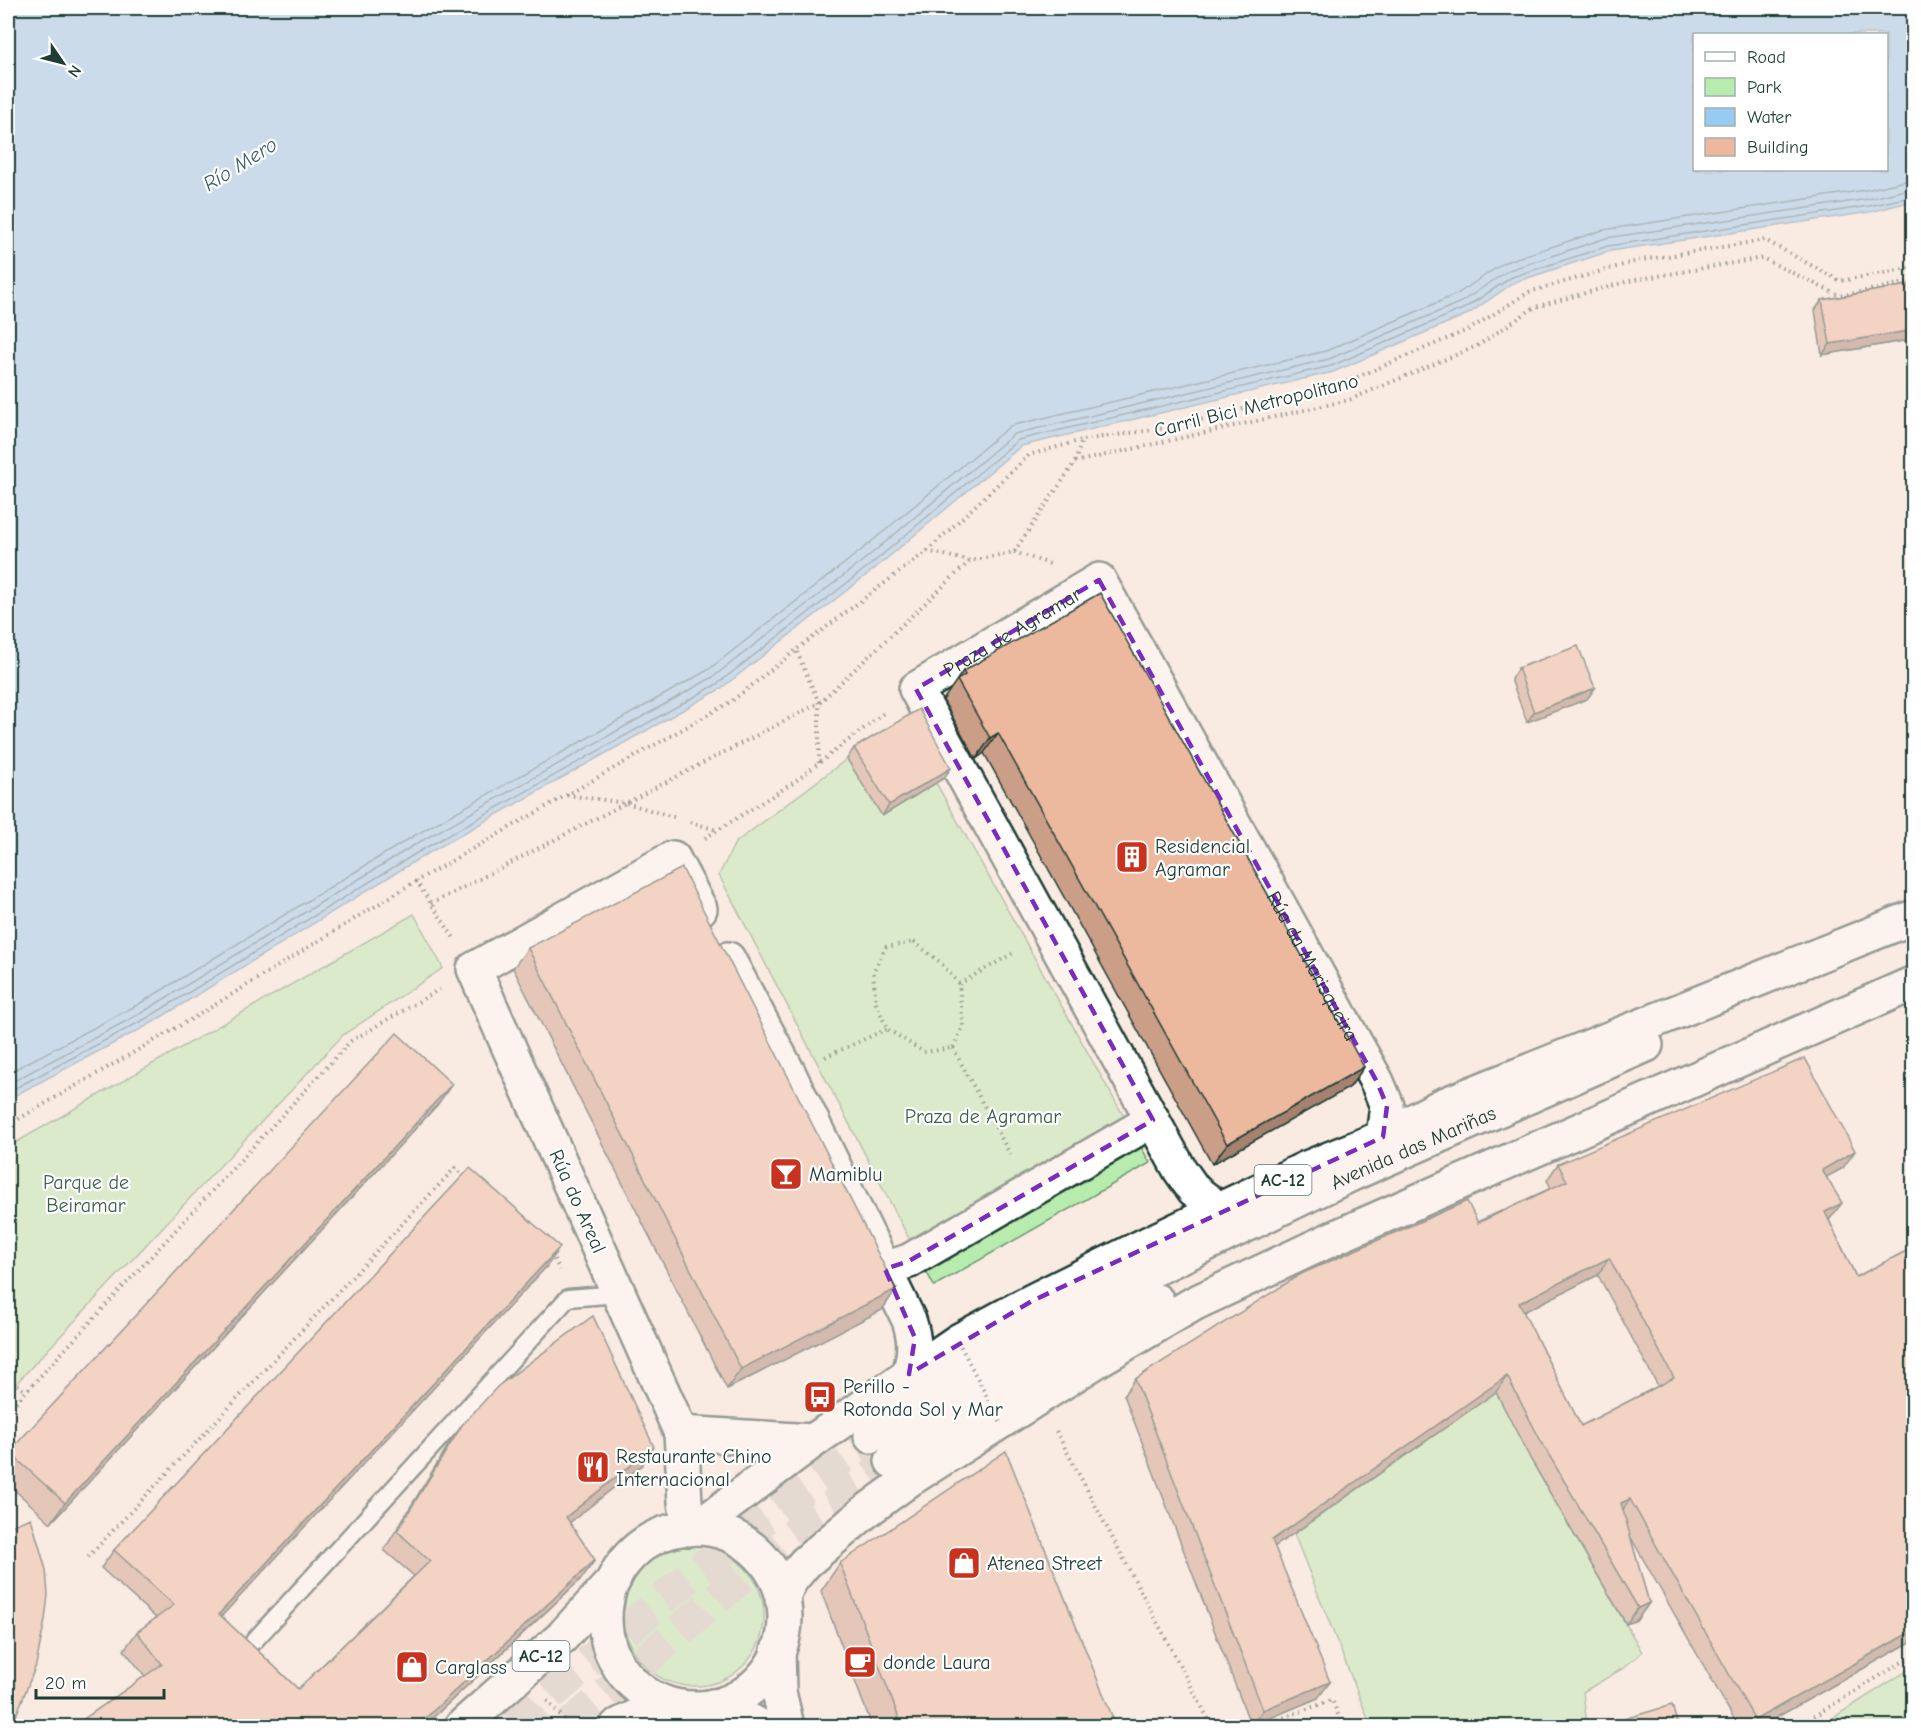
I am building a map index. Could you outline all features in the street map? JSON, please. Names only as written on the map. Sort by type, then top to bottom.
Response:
[{"type":"main road","name":"Praza de Agramar","points":[[916,689],[1100,580]]},
{"type":"main road","name":"Rúa da Marisqueira","points":[[1100,580],[1377,1082],[1387,1106],[1383,1137]]},
{"type":"main road","points":[[916,689],[1153,1120],[1194,1190],[1220,1210]]},
{"type":"main road","points":[[474,969],[674,858],[789,1074],[885,1269],[915,1338],[915,1353],[909,1374]]},
{"type":"main road","name":"AC-12","points":[[693,1528],[813,1441],[958,1341],[1032,1301],[1309,1167],[1383,1137],[1441,1106],[1914,917]]},
{"type":"main road","name":"Avenida das Mariñas","points":[[871,1436],[923,1401],[1053,1324],[1186,1252],[1507,1105],[1914,933]]},
{"type":"main road","name":"Rúa do Areal","points":[[474,969],[681,1433],[685,1502],[693,1528]]},
{"type":"main road","name":"AC-12","points":[[783,1599],[790,1581],[805,1563],[865,1512],[910,1479],[1101,1358],[1227,1288],[1911,982]]},
{"type":"main road","name":"Avenida das Mariñas","points":[[892,1461],[983,1401],[1097,1333],[1269,1245],[1538,1124],[1911,982]]},
{"type":"main road","points":[[885,1269],[909,1261],[1153,1120]]},
{"type":"main road","points":[[681,1433],[813,1441]]},
{"type":"main road","points":[[693,1528],[719,1531],[748,1546],[771,1569],[783,1599],[784,1624],[778,1650],[768,1670],[753,1686],[728,1702],[689,1708],[664,1702],[633,1683],[612,1653],[605,1616],[614,1580],[622,1566],[647,1543],[662,1534],[693,1528]]},
{"type":"main road","name":"AC-12","points":[[462,1726],[561,1638],[614,1580]]},
{"type":"main road","points":[[778,1650],[780,1692],[787,1726]]},
{"type":"main road","points":[[617,1726],[664,1702]]},
{"type":"main road","points":[[713,1706],[747,1717],[760,1726]]},
{"type":"lane","points":[[254,1641],[568,1298],[619,1294]]},
{"type":"path","points":[[8,1125],[200,1014],[416,881],[732,701],[927,551],[1029,455],[1082,440],[1173,427],[1341,384],[1470,329],[1529,292],[1636,261],[1765,240],[1840,280],[1914,267]]},
{"type":"path","name":"Carril Bici Metropolitano","points":[[1074,462],[1349,400],[1477,346],[1535,307],[1629,281],[1762,258],[1840,296],[1914,281]]},
{"type":"path","points":[[927,551],[970,561],[1014,552],[1074,462],[1082,440]]},
{"type":"path","points":[[416,881],[431,904],[819,703],[970,561]]},
{"type":"path","points":[[796,650],[819,703],[819,763]]},
{"type":"path","points":[[674,858],[793,783],[916,689]]},
{"type":"path","points":[[567,795],[626,803],[718,830]]},
{"type":"path","points":[[958,984],[1051,934]]},
{"type":"path","points":[[914,942],[940,962],[958,984],[963,1026],[953,1048],[924,1052],[887,1029],[876,1003],[873,972],[886,947],[914,942]]},
{"type":"path","points":[[8,1411],[351,1041],[474,969]]},
{"type":"path","points":[[789,1074],[887,1029]]},
{"type":"path","points":[[953,1048],[1030,1191]]},
{"type":"path","points":[[88,1557],[455,1168],[472,1183]]},
{"type":"path","points":[[545,1247],[557,1261],[568,1298]]},
{"type":"path","points":[[958,1341],[1000,1422]]},
{"type":"path","points":[[8,1377],[25,1391]]},
{"type":"path","points":[[1038,1398],[1212,1726]]},
{"type":"path","points":[[1797,1726],[1914,1655]]},
{"type":"path","points":[[1261,1726],[1332,1700],[1343,1726]]},
{"type":"highlighted area","points":[[1099,580],[1377,1082],[1387,1106],[1383,1137],[1032,1301],[909,1374],[915,1338],[885,1269],[909,1261],[1153,1120],[916,689]]},
{"type":"green space","name":"Praza de Agramar","points":[[847,759],[936,783],[1150,1163],[934,1286],[719,875],[735,843]]},
{"type":"green space","name":"Parque de Beiramar","points":[[414,914],[443,968],[343,1035],[8,1392],[8,1147]]},
{"type":"green space","points":[[1496,1392],[1531,1460],[1642,1652],[1622,1669],[1583,1692],[1587,1726],[1371,1726],[1294,1534]]},
{"type":"green space","points":[[694,1546],[721,1551],[744,1566],[759,1589],[764,1616],[759,1643],[744,1666],[721,1681],[694,1686],[667,1681],[644,1666],[629,1643],[624,1616],[629,1589],[644,1566],[667,1551]]},
{"type":"green space","points":[[1913,1667],[1913,1726],[1820,1726]]},
{"type":"water","name":"Río Mero","points":[[8,8],[1913,8],[1913,201],[1870,212],[1610,251],[1515,282],[1468,314],[1333,372],[1021,446],[873,570],[720,689],[423,856],[150,1024],[8,1099]]},
{"type":"building","points":[[1914,284],[1914,330],[1830,344],[1822,300]]},
{"type":"building","name":"Residencial Agramar","points":[[1100,593],[1364,1067],[1227,1144],[998,733],[990,738],[957,680],[965,675],[963,671]]},
{"type":"building","points":[[1578,646],[1595,688],[1534,712],[1518,668]]},
{"type":"building","points":[[919,709],[951,768],[889,805],[854,748]]},
{"type":"building","points":[[682,868],[896,1289],[741,1369],[528,948]]},
{"type":"building","points":[[397,1033],[452,1084],[65,1503],[9,1452]]},
{"type":"building","points":[[1805,1058],[1855,1151],[1822,1170],[1842,1203],[1825,1212],[1856,1277],[1914,1247],[1914,1630],[1755,1720],[1630,1499],[1621,1503],[1649,1603],[1638,1608],[1542,1443],[1507,1376],[1272,1540],[1330,1682],[1263,1710],[1135,1379],[1301,1274],[1467,1201],[1478,1223],[1567,1181],[1558,1164]],"holes":[[[1609,1258],[1674,1378],[1581,1426],[1519,1303]]]},
{"type":"building","points":[[470,1168],[560,1247],[219,1614],[298,1689],[430,1561],[397,1531],[462,1425],[498,1386],[593,1316],[654,1447],[566,1517],[595,1560],[417,1726],[74,1726],[162,1664],[137,1632],[174,1605],[114,1550]]},
{"type":"building","points":[[1006,1451],[1116,1726],[902,1726],[840,1563]]},
{"type":"building","points":[[31,1518],[46,1570],[48,1595],[36,1665],[12,1726],[8,1726],[8,1527]]},
{"type":"building","points":[[1672,1705],[1678,1726],[1618,1726],[1617,1721]]},
{"type":"tunnel","points":[[513,1726],[687,1579],[871,1436]]},
{"type":"tunnel","points":[[569,1726],[772,1551],[892,1461]]},
{"type":"place","name":"Residencial Agramar","points":[[1132,857]]},
{"type":"place","name":"Mamiblu","points":[[786,1174]]},
{"type":"place","name":"Perillo - Rotonda Sol y Mar","points":[[820,1397]]},
{"type":"place","name":"Restaurante Chino Internacional","points":[[593,1467]]},
{"type":"place","name":"Atenea Street","points":[[964,1563]]},
{"type":"place","name":"donde Laura","points":[[860,1662]]},
{"type":"place","name":"Carglass","points":[[412,1667]]}]
